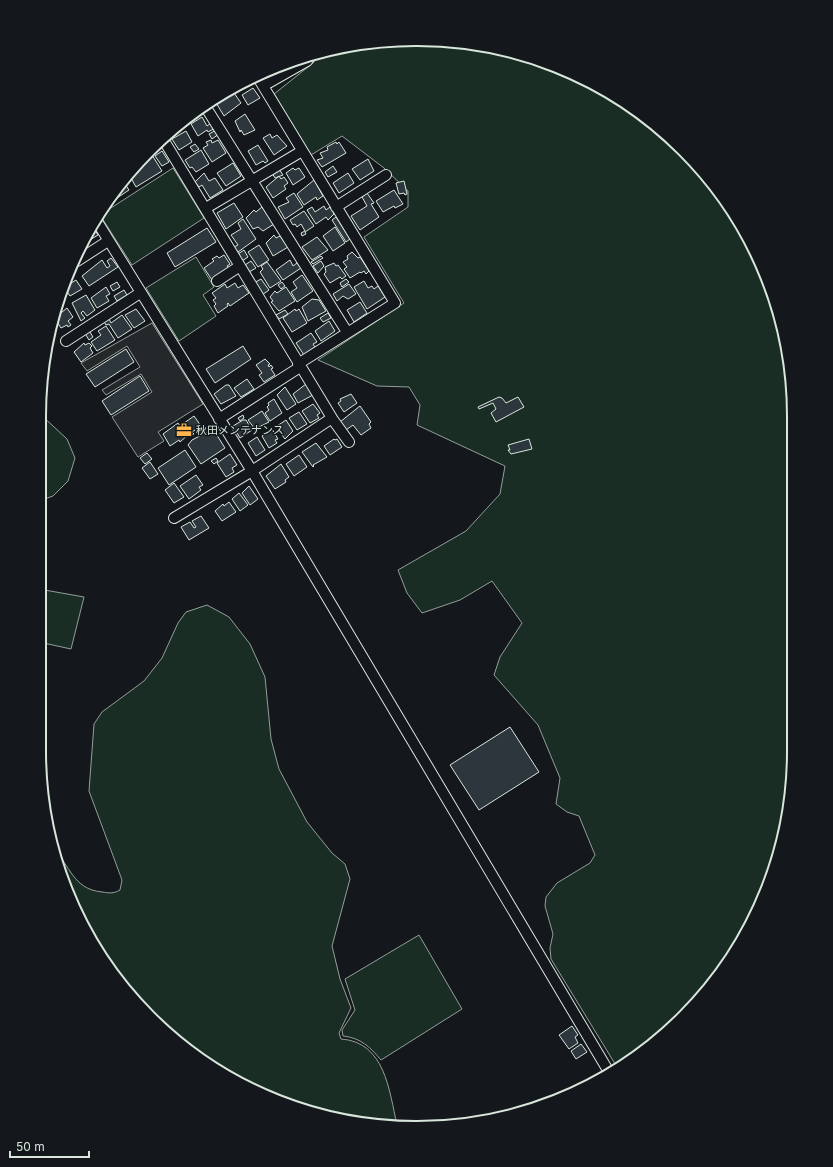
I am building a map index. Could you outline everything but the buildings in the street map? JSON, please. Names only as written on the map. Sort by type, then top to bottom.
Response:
[{"type":"street","points":[[262,86],[299,65]]},
{"type":"street","points":[[219,419],[347,332],[395,303],[260,81]]},
{"type":"street","points":[[208,110],[253,180],[347,332]]},
{"type":"street","points":[[166,144],[206,208],[299,366],[331,417],[349,442]]},
{"type":"street","points":[[206,208],[302,151]]},
{"type":"street","points":[[336,207],[386,175]]},
{"type":"street","points":[[99,226],[252,471],[607,1068]]},
{"type":"street","points":[[82,258],[108,241]]},
{"type":"street","points":[[217,281],[240,266]]},
{"type":"street","points":[[66,341],[140,293]]},
{"type":"street","points":[[174,518],[252,471],[331,417]]},
{"type":"green space","points":[[416,46],[441,47],[489,53],[512,59],[558,74],[580,84],[622,108],[642,123],[661,138],[695,172],[725,211],[737,231],[759,275],[767,297],[780,344],[784,368],[787,416],[787,750],[784,799],[780,823],[767,870],[759,892],[749,914],[725,956],[695,995],[661,1029],[615,1063],[551,959],[550,948],[553,934],[545,906],[546,897],[557,883],[590,863],[595,855],[579,816],[567,812],[556,804],[560,778],[538,725],[494,675],[500,657],[522,623],[492,581],[460,600],[422,613],[407,593],[398,570],[466,531],[500,494],[505,466],[417,425],[420,405],[409,387],[377,386],[318,360],[404,303],[364,237],[408,207],[408,191],[384,168],[342,136],[311,155],[274,94],[315,61],[344,53],[368,49]]},
{"type":"green space","points":[[173,168],[204,218],[132,265],[103,220],[110,209]]},
{"type":"green space","points":[[196,257],[214,287],[203,295],[216,316],[179,341],[146,288]]},
{"type":"green space","points":[[46,420],[67,439],[75,458],[68,481],[53,496],[46,498]]},
{"type":"green space","points":[[46,590],[84,597],[71,649],[46,644]]},
{"type":"green space","points":[[207,605],[229,617],[250,644],[265,677],[271,739],[279,769],[307,822],[332,853],[345,864],[350,879],[332,946],[340,979],[351,1008],[339,1033],[341,1039],[356,1042],[367,1049],[376,1058],[387,1083],[396,1120],[344,1114],[297,1101],[253,1083],[211,1059],[172,1029],[138,995],[108,956],[84,914],[74,892],[64,863],[78,881],[92,890],[113,893],[120,890],[122,880],[89,791],[94,724],[102,712],[144,681],[162,658],[178,623],[186,612]]},
{"type":"green space","points":[[419,935],[462,1009],[381,1060],[365,1044],[355,1039],[343,1036],[342,1030],[355,1010],[345,979]]},
{"type":"shaded area","points":[[152,323],[203,404],[158,432],[164,441],[138,457],[112,417],[152,392],[141,374],[106,395],[102,390],[140,367],[127,346],[87,371],[81,363]]},
{"type":"place","name":"秋田メンテナンス","points":[[184,430]]}]
